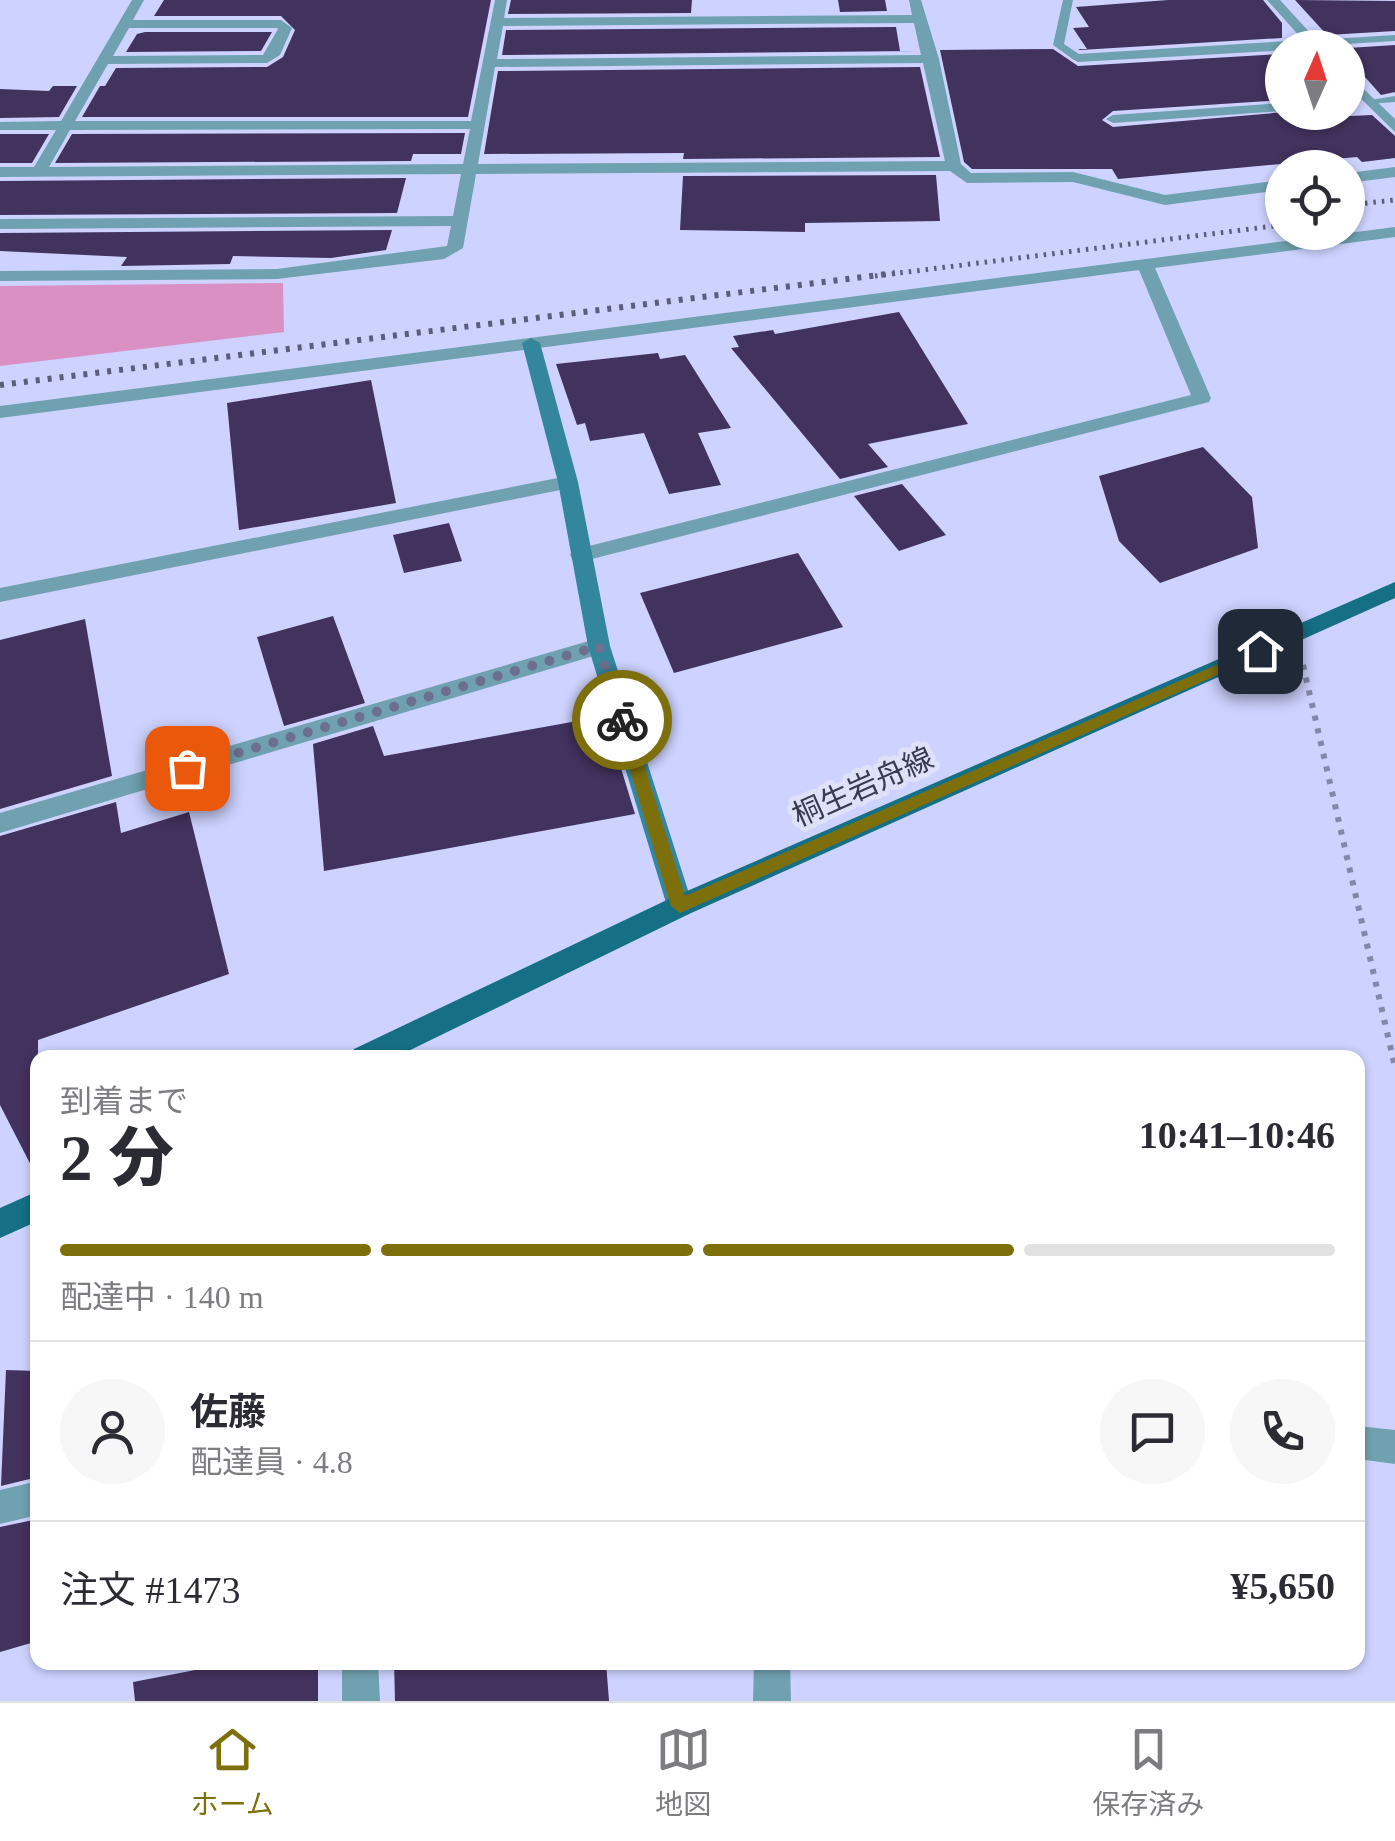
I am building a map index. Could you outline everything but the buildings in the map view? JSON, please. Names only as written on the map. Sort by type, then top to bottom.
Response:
[{"type":"main road","name":"桐生岩舟線","points":[[381,1050],[680,906],[1395,589]]},
{"type":"main road","points":[[0,1222],[30,1209]]},
{"type":"street","points":[[38,172],[138,0]]},
{"type":"street","points":[[0,276],[296,272],[444,254],[456,248],[501,0]]},
{"type":"street","points":[[915,0],[932,59],[954,166],[968,178],[1073,177],[1165,200],[1265,188]]},
{"type":"street","points":[[1273,0],[1302,30]]},
{"type":"street","points":[[497,22],[920,20]]},
{"type":"street","points":[[103,60],[267,59],[275,52],[284,28],[281,24],[124,24]]},
{"type":"street","points":[[1078,58],[1265,48]]},
{"type":"street","points":[[490,63],[932,59]]},
{"type":"street","points":[[1365,96],[1395,128]]},
{"type":"street","points":[[1365,101],[1370,101]]},
{"type":"street","points":[[1113,119],[1265,108]]},
{"type":"street","points":[[0,126],[476,125]]},
{"type":"street","points":[[0,172],[954,166]]},
{"type":"street","points":[[1365,176],[1395,172]]},
{"type":"street","points":[[0,224],[460,221]]},
{"type":"street","points":[[0,412],[1395,232]]},
{"type":"street","points":[[580,555],[1202,398],[1144,264]]},
{"type":"street","points":[[531,343],[568,482],[599,646],[680,906]]},
{"type":"street","points":[[0,594],[568,482]]},
{"type":"street","points":[[0,823],[599,646]]},
{"type":"street","points":[[1365,1444],[1395,1447]]},
{"type":"street","points":[[0,1507],[30,1500]]},
{"type":"street","points":[[360,1670],[362,1701]]},
{"type":"street","points":[[772,1670],[772,1701]]},
{"type":"lane","points":[[1068,0],[1058,44],[1078,58]]},
{"type":"lane","points":[[1365,41],[1395,38]]},
{"type":"lane","points":[[1370,101],[1395,99]]},
{"type":"path","points":[[1296,635],[1395,1068]]},
{"type":"shaded area","points":[[283,283],[284,332],[0,366],[0,286]]},
{"type":"railway","points":[[1365,203],[1395,200]]},
{"type":"railway","points":[[875,276],[1265,227]]},
{"type":"railway","points":[[0,385],[895,273]]},
{"type":"way so far","points":[[187,768],[599,646],[622,720]]},
{"type":"route","points":[[622,720],[680,906],[1260,651]]}]
